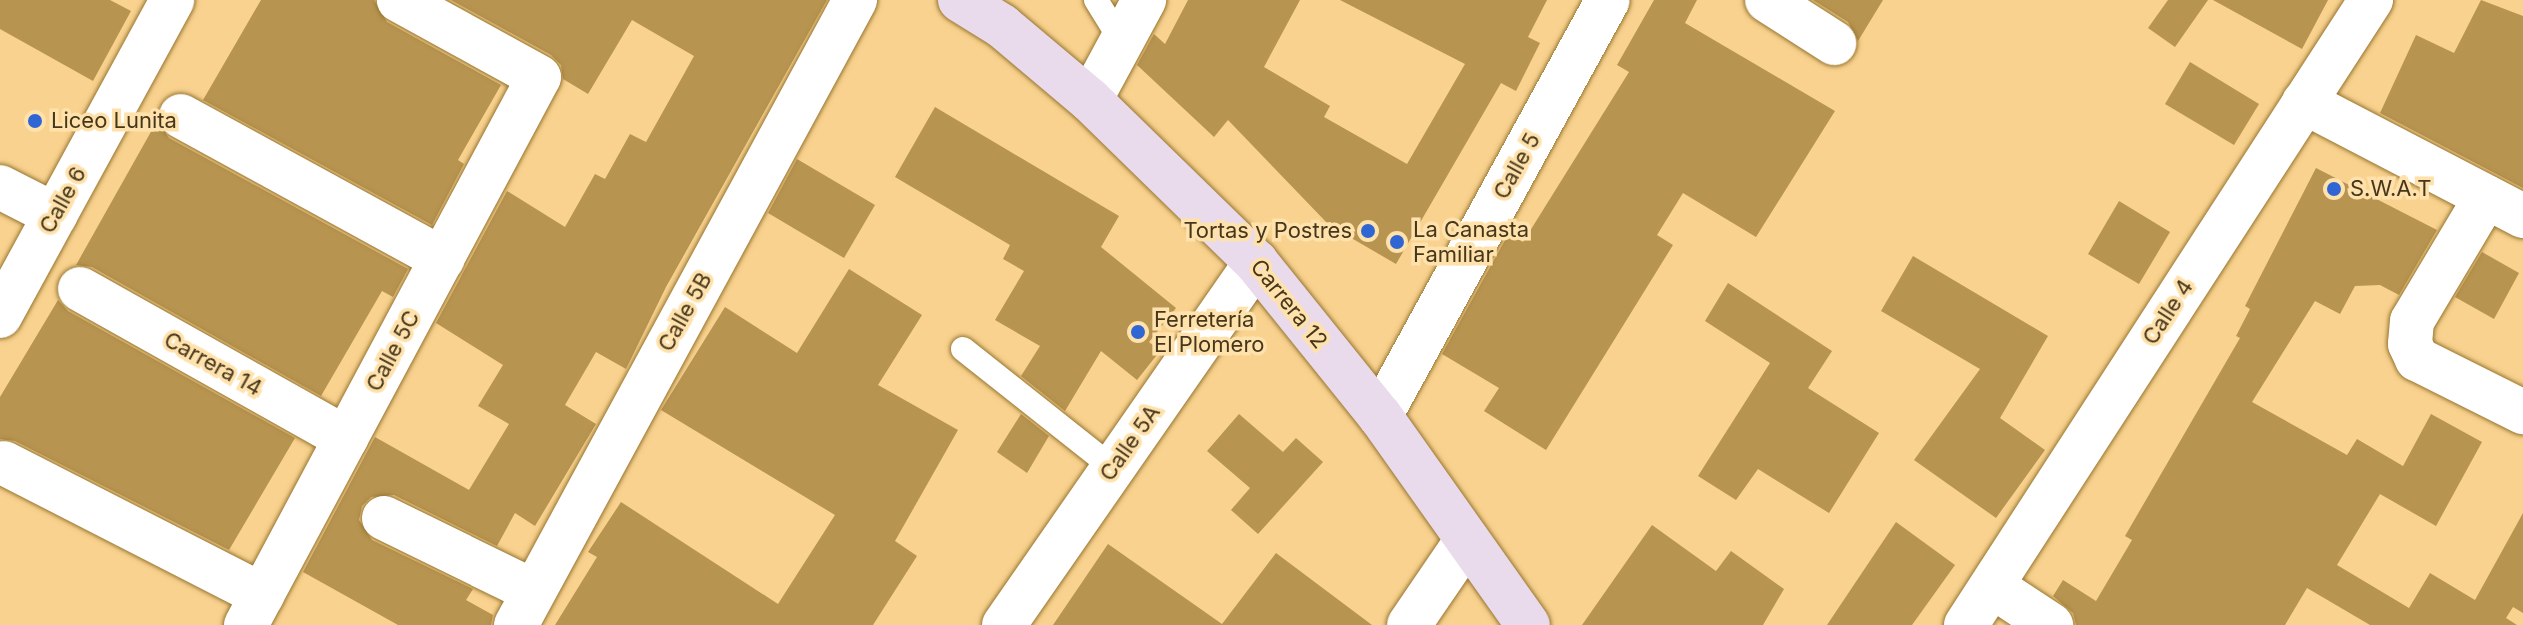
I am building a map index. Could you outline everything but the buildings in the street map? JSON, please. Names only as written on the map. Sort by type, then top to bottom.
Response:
[{"type":"main road","name":"Carrera 12","points":[[960,0],[1002,26],[1090,100],[1256,262],[1380,416],[1528,625]]},
{"type":"street","name":"Calle 6","points":[[0,316],[172,0]]},
{"type":"street","name":"Calle 5C","points":[[254,610],[539,77],[399,0]]},
{"type":"street","name":"Calle 5B","points":[[524,608],[855,0]]},
{"type":"street","points":[[1090,100],[1144,0]]},
{"type":"street","name":"Calle 5","points":[[1380,416],[1608,0]]},
{"type":"street","points":[[1767,0],[1834,43]]},
{"type":"street","name":"Calle 4","points":[[1966,625],[2371,0]]},
{"type":"street","points":[[2304,102],[2504,207],[2412,321],[2410,344],[2417,359],[2523,412]]},
{"type":"street","points":[[181,116],[442,259]]},
{"type":"street","points":[[0,187],[55,215]]},
{"type":"street","name":"Calle 5A","points":[[1004,625],[1256,262]]},
{"type":"street","name":"Carrera 14","points":[[80,289],[346,438]]},
{"type":"street","points":[[4,463],[254,610]]},
{"type":"street","points":[[384,518],[524,608]]},
{"type":"street","points":[[1409,625],[1467,540]]},
{"type":"street","points":[[1992,586],[2051,625]]},
{"type":"lane","points":[[1096,0],[1122,42]]},
{"type":"lane","points":[[963,349],[1113,468]]},
{"type":"place","name":"Liceo Lunita","points":[[35,121]]},
{"type":"place","name":"S.W.A.T","points":[[2334,189]]},
{"type":"place","name":"Tortas y Postres","points":[[1368,231]]},
{"type":"place","name":"La Canasta Familiar","points":[[1397,242]]},
{"type":"place","name":"Ferretería El Plomero","points":[[1138,332]]}]
